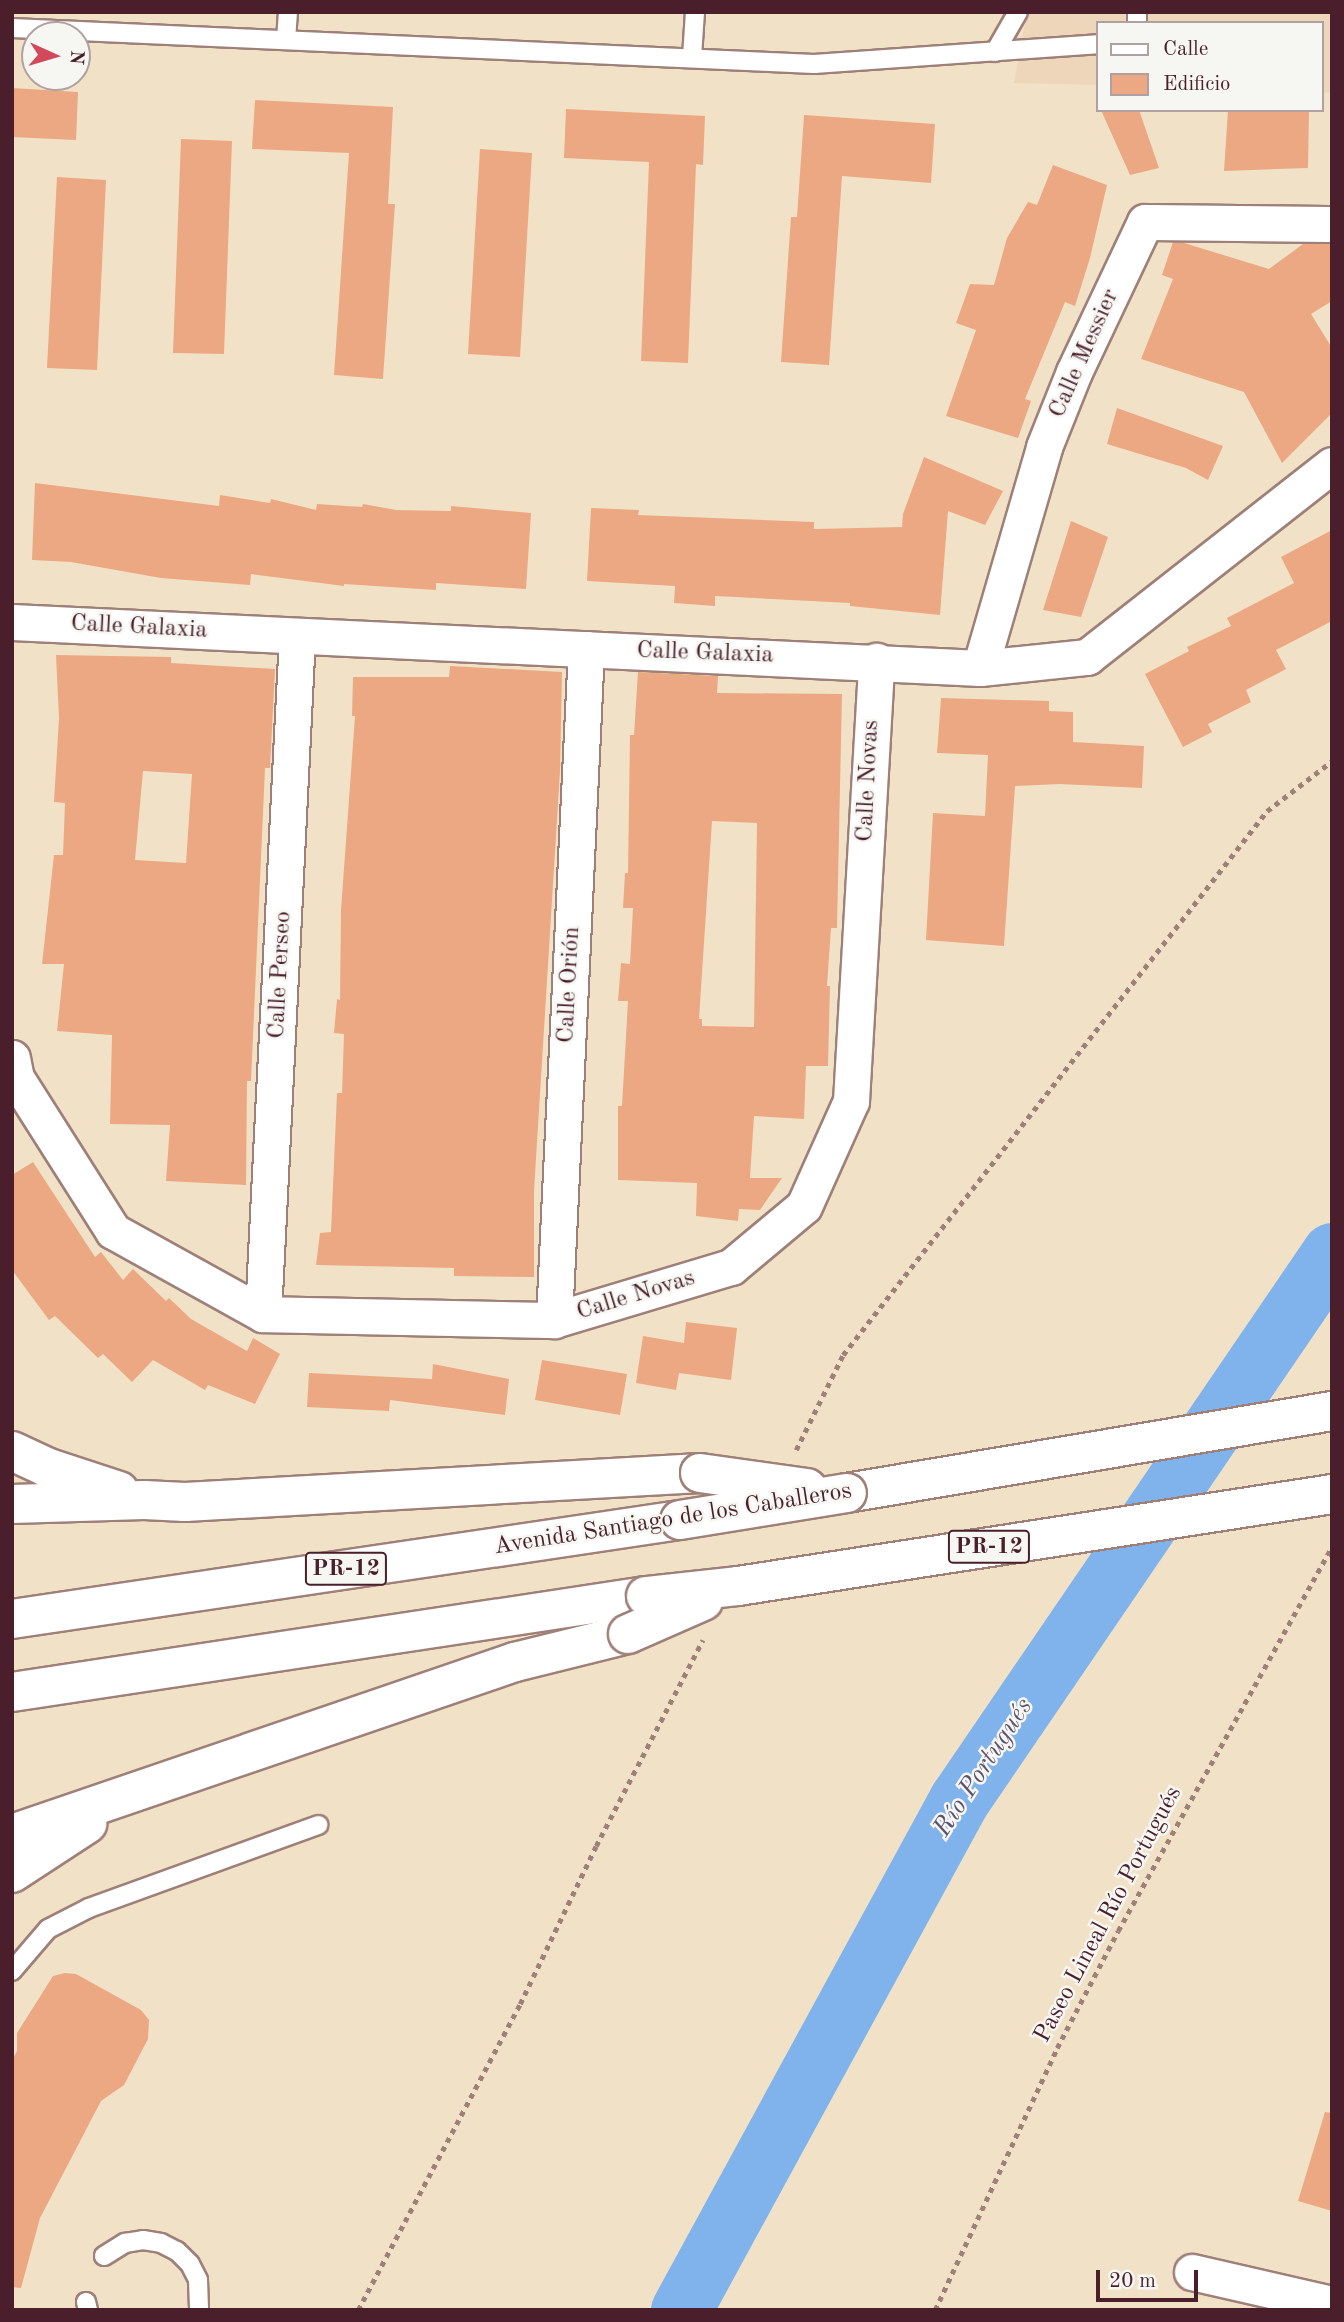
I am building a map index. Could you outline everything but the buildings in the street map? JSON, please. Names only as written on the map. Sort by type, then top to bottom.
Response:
[{"type":"highway","name":"Avenida Santiago de los Caballeros","points":[[12,1619],[680,1520],[1332,1411]]},
{"type":"highway","points":[[12,1451],[47,1467],[144,1500]]},
{"type":"highway","points":[[12,1504],[144,1500],[185,1502],[700,1473],[847,1493]]},
{"type":"highway","name":"PR-12","points":[[12,1692],[646,1596],[738,1586],[1332,1494]]},
{"type":"highway","points":[[12,1834],[515,1662],[628,1634],[738,1586]]},
{"type":"highway","points":[[12,1873],[62,1839],[153,1787]]},
{"type":"street","name":"Calle Messier","points":[[980,668],[1044,447],[1074,372],[1145,222],[1332,224]]},
{"type":"street","name":"Calle Galaxia","points":[[12,622],[980,668],[1087,657],[1332,465]]},
{"type":"street","name":"Calle Perseo","points":[[263,1314],[297,636]]},
{"type":"street","name":"Calle Orión","points":[[554,1320],[586,649]]},
{"type":"street","name":"Calle Novas","points":[[12,1058],[16,1078],[113,1231],[263,1314],[554,1320],[731,1267],[804,1206],[851,1101],[876,661]]},
{"type":"street","points":[[1192,2272],[1332,2304]]},
{"type":"lane","points":[[286,40],[288,12]]},
{"type":"lane","points":[[692,57],[695,12]]},
{"type":"lane","points":[[995,52],[1018,12]]},
{"type":"lane","points":[[12,28],[814,64],[1096,44]]},
{"type":"lane","points":[[12,1971],[48,1929],[89,1908],[318,1825]]},
{"type":"lane","points":[[104,2256],[125,2243],[143,2240],[160,2243],[177,2251],[190,2264],[198,2280],[199,2310]]},
{"type":"path","name":"Paseo Lineal Río Portugués","points":[[934,2310],[1057,2048],[1118,1931],[1332,1546]]},
{"type":"shaded area","points":[[1027,12],[1332,12],[1332,93],[1323,92],[1323,21],[1096,21],[1096,85],[1014,83]]},
{"type":"waterway","name":"Río Portugués","points":[[681,2310],[959,1800],[1332,1253]]}]
